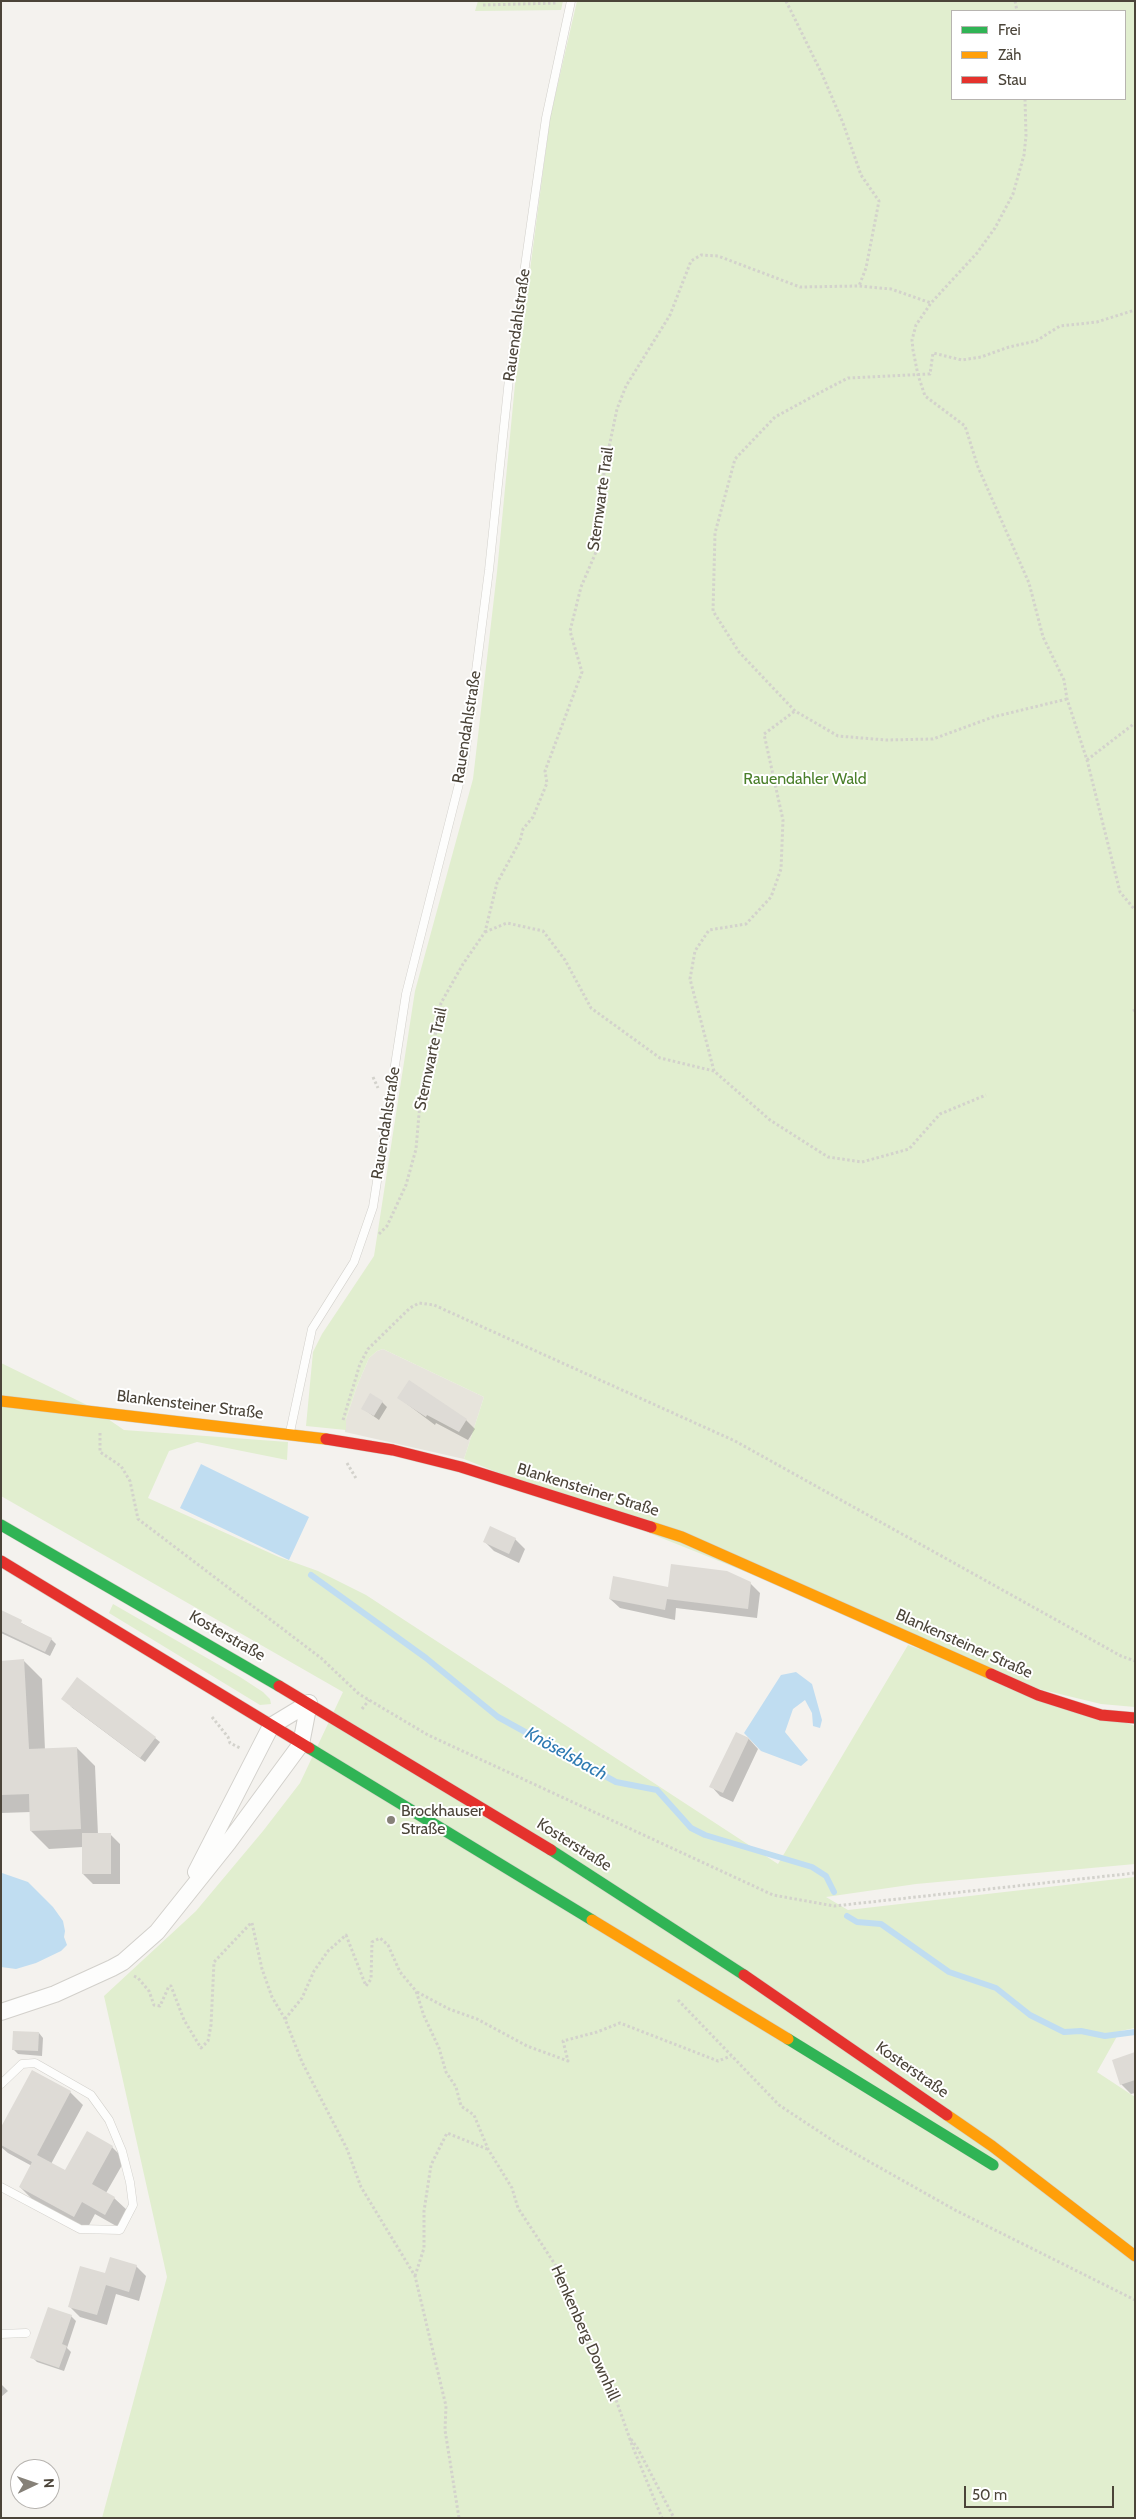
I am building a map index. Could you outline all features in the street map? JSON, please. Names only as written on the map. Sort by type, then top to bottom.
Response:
[{"type":"main road","name":"Blankensteiner Straße","points":[[1,1401],[290,1433],[392,1450],[461,1467],[682,1537],[1038,1695],[1101,1715],[1135,1718]]},
{"type":"main road","name":"Kosterstraße","points":[[1,1525],[240,1661],[482,1806],[697,1943],[992,2146],[1135,2256]]},
{"type":"main road","name":"Kosterstraße","points":[[1,1561],[740,2009],[1103,2233]]},
{"type":"street","points":[[177,1907],[272,1726],[309,1703]]},
{"type":"street","points":[[1,2012],[55,1994],[112,1968],[123,1962],[157,1932],[228,1843],[301,1744],[309,1703]]},
{"type":"lane","name":"Rauendahlstraße","points":[[290,1433],[312,1329],[354,1262],[373,1207],[406,994],[464,764],[489,570],[509,379],[546,118],[570,2]]},
{"type":"lane","points":[[1,2084],[22,2064],[36,2063],[91,2095],[109,2120],[122,2151],[130,2182],[133,2205],[120,2230],[80,2229],[1,2187]]},
{"type":"lane","points":[[1,2334],[26,2333]]},
{"type":"path","points":[[786,1],[822,74],[843,123],[860,175],[879,201],[866,268],[859,286]]},
{"type":"path","points":[[483,5],[570,2]]},
{"type":"path","points":[[1025,100],[1026,136],[1024,155],[1019,176],[1005,212],[977,253],[931,303],[916,325],[912,340],[918,375],[925,396],[965,426],[978,467],[1030,583],[1043,637],[1064,680],[1067,700],[1087,760],[1120,892],[1135,910]]},
{"type":"path","name":"Sternwarte Trail","points":[[363,1238],[377,1237],[388,1226],[406,1185],[416,1149],[420,1103],[430,1069],[441,1004],[463,964],[484,932],[497,883],[520,841],[523,829],[533,817],[547,784],[545,771],[582,672],[570,631],[581,587],[596,552],[603,504],[604,471],[617,409],[626,386],[670,315],[691,261],[701,256],[718,256],[800,287],[859,286],[891,289],[931,303]]},
{"type":"path","points":[[1067,700],[993,717],[932,738],[886,740],[838,736],[795,711],[739,652],[713,611],[715,532],[734,459],[775,417],[848,378],[930,374],[933,353],[962,360],[980,357],[1009,347],[1036,341],[1060,326],[1097,322],[1135,310]]},
{"type":"path","points":[[714,1071],[690,979],[695,951],[709,930],[746,924],[771,897],[781,869],[783,820],[764,734],[795,711]]},
{"type":"path","points":[[1087,760],[1135,723]]},
{"type":"path","points":[[484,932],[507,923],[543,931],[565,960],[591,1008],[660,1058],[714,1071],[770,1120],[828,1157],[862,1162],[908,1149],[940,1114],[986,1095]]},
{"type":"path","points":[[338,1441],[360,1364],[368,1349],[401,1314],[419,1303],[434,1305],[735,1441],[1121,1656],[1135,1661]]},
{"type":"path","points":[[100,1443],[100,1452],[126,1473],[138,1519],[321,1658],[359,1694],[428,1735],[773,1895],[834,1906],[1135,1874]]},
{"type":"path","points":[[207,1712],[218,1723],[230,1743],[255,1756]]},
{"type":"path","points":[[112,1968],[138,1978],[149,1992],[154,2005],[160,2006],[169,1986],[171,1986],[184,2020],[201,2048],[208,2041],[212,2025],[214,1962],[252,1923],[262,1969],[272,1997],[285,2019],[302,2062],[346,2149],[361,2187],[415,2276],[446,2406],[445,2430],[459,2518]]},
{"type":"path","name":"Henkenberg Downhill","points":[[285,2019],[302,1998],[314,1971],[323,1958],[346,1935],[366,1986],[371,1979],[372,1942],[380,1938],[388,1945],[400,1972],[416,1991],[424,2016],[439,2048],[446,2072],[456,2087],[461,2106],[474,2115],[488,2149],[508,2181],[518,2208],[560,2272],[586,2342],[608,2377],[662,2518]]},
{"type":"path","points":[[416,1991],[449,2009],[477,2019],[528,2046],[568,2061],[563,2041],[597,2032],[620,2023],[718,2062],[731,2056]]},
{"type":"path","points":[[673,1995],[779,2104],[838,2144],[955,2210],[1135,2300]]},
{"type":"path","points":[[415,2276],[424,2248],[424,2211],[431,2165],[447,2133],[488,2149]]},
{"type":"path","points":[[629,2436],[638,2449],[674,2518]]},
{"type":"shaded area","points":[[383,1349],[484,1397],[464,1459],[345,1432],[346,1419],[369,1358],[377,1351]]},
{"type":"green space","points":[[478,1],[563,1],[561,10],[475,11]]},
{"type":"green space","name":"Rauendahler Wald","points":[[577,1],[1135,1],[1135,1707],[1101,1704],[1039,1689],[464,1459],[484,1397],[383,1349],[377,1351],[369,1358],[346,1419],[346,1430],[306,1426],[313,1352],[322,1334],[374,1256],[415,991],[473,779],[497,572],[515,384],[550,118]]},
{"type":"green space","points":[[1,1363],[89,1406],[124,1430],[288,1442],[287,1460],[197,1442],[169,1451],[148,1498],[279,1557],[318,1571],[366,1595],[778,1864],[908,1645],[1135,1726],[1135,1864],[916,1884],[826,1897],[848,1910],[1135,1877],[1135,2028],[1120,2031],[1097,2072],[1135,2097],[1135,2518],[102,2518],[167,2277],[104,1996],[196,1911],[263,1831],[300,1783],[343,1692],[1,1496]]},
{"type":"green space","points":[[113,1604],[240,1677],[263,1692],[270,1699],[271,1704],[260,1705],[109,1613]]},
{"type":"water","points":[[201,1464],[309,1517],[289,1560],[180,1508]]},
{"type":"water","points":[[796,1672],[812,1684],[822,1720],[820,1728],[813,1726],[812,1713],[805,1700],[793,1709],[785,1732],[808,1760],[801,1766],[761,1751],[744,1733],[781,1675]]},
{"type":"water","points":[[2,1873],[28,1882],[53,1907],[63,1921],[65,1931],[64,1937],[67,1945],[61,1951],[36,1963],[16,1969],[1,1967]]},
{"type":"building","points":[[409,1380],[467,1419],[459,1432],[427,1415],[426,1417],[397,1398]]},
{"type":"building","points":[[370,1393],[383,1401],[374,1416],[361,1409]]},
{"type":"building","points":[[490,1526],[516,1538],[509,1554],[483,1542]]},
{"type":"building","points":[[671,1564],[727,1571],[751,1582],[748,1609],[667,1599],[665,1610],[609,1599],[613,1576],[668,1587]]},
{"type":"building","points":[[1,1610],[22,1620],[21,1623],[52,1638],[45,1652],[1,1631]]},
{"type":"building","points":[[24,1659],[29,1749],[77,1747],[81,1829],[30,1831],[29,1794],[1,1795],[1,1661]]},
{"type":"building","points":[[77,1677],[156,1737],[140,1758],[61,1699]]},
{"type":"building","points":[[736,1732],[749,1738],[723,1793],[709,1787]]},
{"type":"building","points":[[82,1833],[111,1833],[111,1874],[82,1874]]},
{"type":"building","points":[[13,2031],[39,2032],[38,2051],[12,2050]]},
{"type":"building","points":[[1135,2052],[1135,2080],[1120,2085],[1112,2060]]},
{"type":"building","points":[[32,2070],[71,2091],[37,2155],[65,2170],[87,2131],[113,2146],[92,2184],[115,2197],[105,2215],[82,2202],[74,2217],[19,2187],[32,2162],[1,2145],[1,2127]]},
{"type":"building","points":[[110,2257],[137,2265],[129,2292],[106,2285],[97,2315],[68,2307],[80,2266],[105,2273]]},
{"type":"building","points":[[48,2307],[72,2315],[62,2344],[67,2346],[59,2368],[30,2358]]},
{"type":"waterway","name":"Knöselsbach","points":[[311,1575],[426,1658],[498,1717],[616,1782],[657,1790],[691,1828],[705,1835],[812,1867],[826,1876],[834,1892]]},
{"type":"waterway","name":"Knöselsbach","points":[[847,1916],[857,1922],[881,1924],[949,1972],[996,1988],[1030,2015],[1064,2032],[1081,2031],[1105,2036],[1135,2032]]},
{"type":"traffic: fast","points":[[1,1525],[279,1686]]},
{"type":"traffic: fast","points":[[309,1748],[592,1920]]},
{"type":"traffic: fast","points":[[551,1850],[744,1975]]},
{"type":"traffic: fast","points":[[788,2039],[993,2165]]},
{"type":"traffic: slow","points":[[1,1401],[326,1439]]},
{"type":"traffic: slow","points":[[651,1527],[682,1537],[991,1674]]},
{"type":"traffic: slow","points":[[592,1920],[788,2039]]},
{"type":"traffic: slow","points":[[947,2115],[992,2146],[1135,2256]]},
{"type":"traffic: jam","points":[[326,1439],[393,1450],[461,1467],[651,1527]]},
{"type":"traffic: jam","points":[[1,1561],[309,1748]]},
{"type":"traffic: jam","points":[[991,1674],[1038,1695],[1101,1715],[1135,1718]]},
{"type":"traffic: jam","points":[[279,1686],[551,1850]]},
{"type":"traffic: jam","points":[[744,1975],[947,2115]]},
{"type":"place","name":"Brockhauser Straße","points":[[391,1820]]}]
